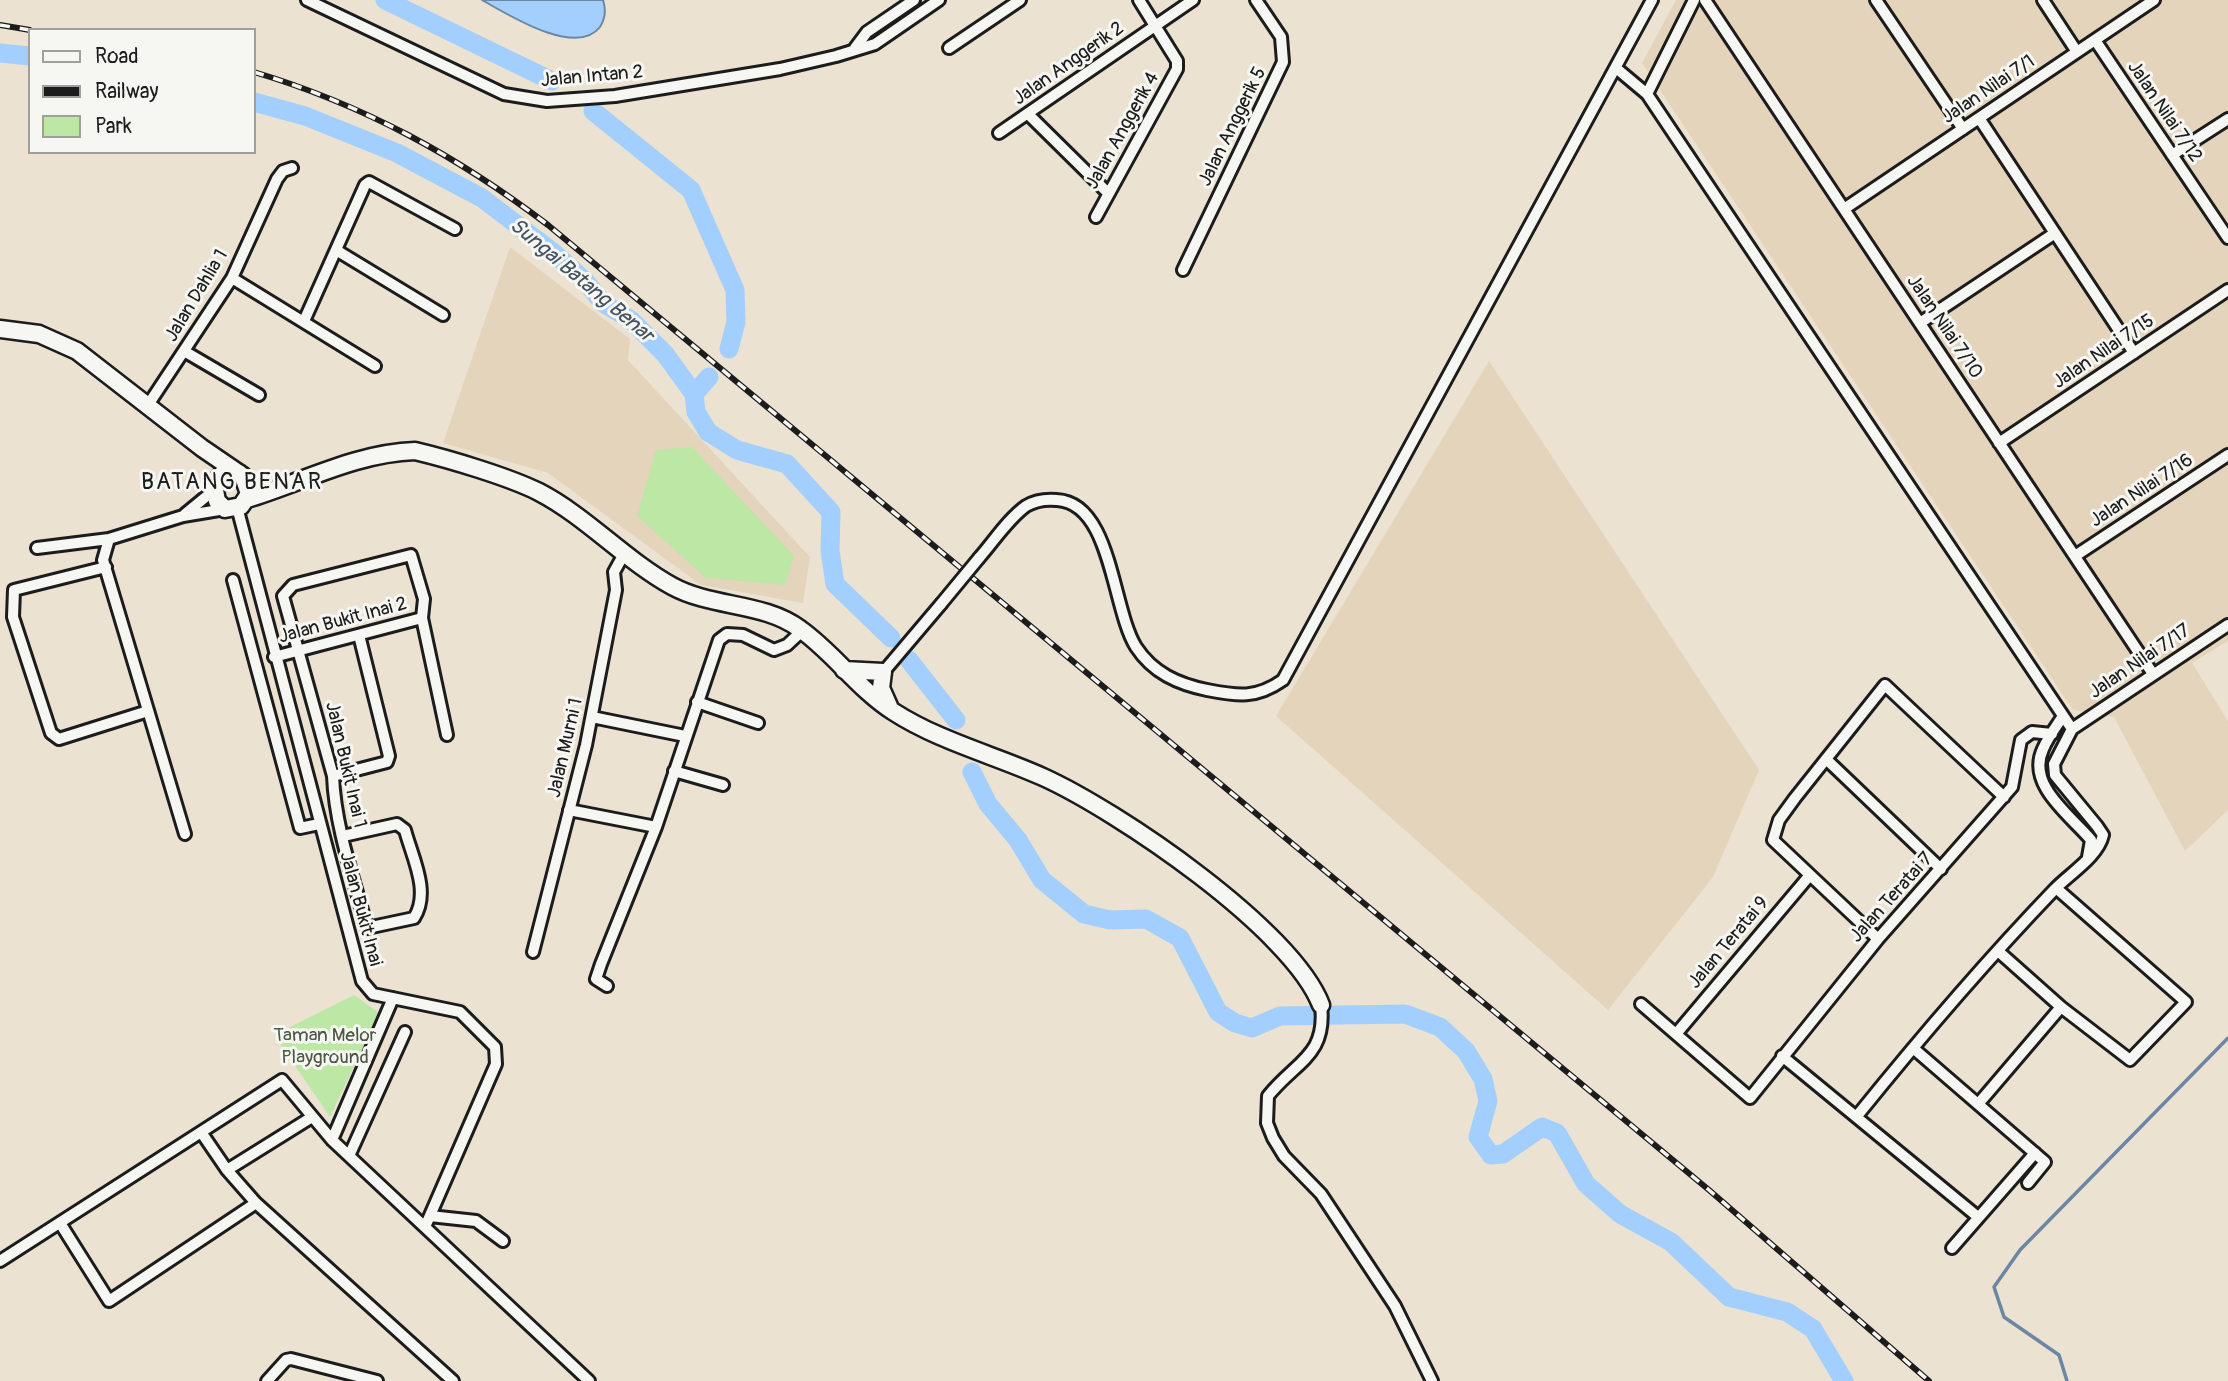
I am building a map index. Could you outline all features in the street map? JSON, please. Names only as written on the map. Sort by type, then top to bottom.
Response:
[{"type":"street","name":"Jalan Intan 2","points":[[307,0],[503,94],[547,102],[615,96],[780,69],[836,56],[875,44],[939,0]]},
{"type":"street","name":"Jalan Intan 2","points":[[855,48],[867,32],[914,0]]},
{"type":"street","points":[[949,48],[1020,0]]},
{"type":"street","points":[[1139,0],[1156,26]]},
{"type":"street","name":"Jalan Anggerik 2","points":[[999,133],[1193,0]]},
{"type":"street","name":"Jalan Anggerik 5","points":[[1182,270],[1283,62],[1281,37],[1256,0]]},
{"type":"street","points":[[867,691],[979,558],[1028,505],[1044,499],[1066,500],[1092,519],[1135,645],[1166,677],[1185,686],[1242,697],[1256,695],[1283,680],[1652,0]]},
{"type":"street","points":[[1647,94],[1694,0]]},
{"type":"street","name":"Jalan Nilai 7/10","points":[[1705,0],[2153,674]]},
{"type":"street","points":[[1877,0],[1963,129]]},
{"type":"street","points":[[2043,0],[2077,52]]},
{"type":"street","name":"Jalan Nilai 7/1","points":[[1844,209],[2154,0]]},
{"type":"street","name":"Jalan Anggerik 4","points":[[1096,217],[1177,69],[1177,61],[1156,26]]},
{"type":"street","name":"Jalan Nilai 7/12","points":[[2095,40],[2228,238]]},
{"type":"street","points":[[1616,68],[1647,94],[2072,729],[2054,764],[2055,775],[2103,835],[2100,846],[2056,888],[1998,951],[1857,1116]]},
{"type":"street","points":[[1028,114],[1108,193]]},
{"type":"street","points":[[1979,118],[2134,353]]},
{"type":"street","points":[[2172,155],[2228,118]]},
{"type":"street","name":"Jalan Dahlia 1","points":[[148,405],[232,278],[277,179],[283,170],[292,168]]},
{"type":"street","points":[[304,321],[369,182],[455,229]]},
{"type":"street","points":[[1920,323],[2055,233]]},
{"type":"street","points":[[336,250],[443,315]]},
{"type":"street","points":[[232,278],[375,366]]},
{"type":"street","name":"Jalan Nilai 7/15","points":[[1999,443],[2228,290]]},
{"type":"street","points":[[0,329],[39,334],[77,351],[242,476],[250,488],[237,505]]},
{"type":"street","points":[[0,339],[18,332]]},
{"type":"street","points":[[184,351],[259,395]]},
{"type":"street","points":[[202,448],[215,485],[217,501],[237,505]]},
{"type":"street","points":[[37,548],[109,538],[183,516],[237,505],[289,482],[376,456],[415,451],[538,492],[670,585],[697,598],[787,620],[803,630],[867,691],[893,711],[1043,777],[1110,812],[1199,876],[1256,924],[1315,990],[1322,1013],[1321,1037],[1315,1049],[1268,1096],[1267,1123],[1284,1156],[1321,1194],[1395,1306],[1431,1380]]},
{"type":"street","name":"Jalan Nilai 7/16","points":[[2075,556],[2228,455]]},
{"type":"street","points":[[183,516],[227,472],[289,482]]},
{"type":"street","name":"Jalan Bukit Inai","points":[[237,505],[274,657],[362,981],[373,994],[460,1012],[495,1047],[496,1064],[427,1222]]},
{"type":"street","points":[[109,538],[104,550],[106,567],[185,834]]},
{"type":"street","name":"Jalan Murni 1","points":[[533,952],[592,717],[616,590],[614,572],[625,552]]},
{"type":"street","name":"Jalan Bukit Inai 1","points":[[343,836],[397,824],[405,830],[422,894],[420,908],[414,918],[367,928],[343,836],[333,796],[333,776],[283,596],[298,583],[411,555],[424,599],[422,618]]},
{"type":"street","points":[[106,567],[14,590],[13,617],[51,733],[59,739],[148,711]]},
{"type":"street","points":[[233,580],[300,828],[319,824]]},
{"type":"street","points":[[422,618],[447,735]]},
{"type":"street","name":"Jalan Bukit Inai 2","points":[[274,657],[422,618]]},
{"type":"street","name":"Jalan Nilai 7/17","points":[[2072,729],[2228,625]]},
{"type":"street","points":[[607,986],[596,979],[656,827],[719,640],[727,634],[743,635],[774,650],[787,645],[803,630]]},
{"type":"street","points":[[333,776],[387,762],[389,756],[359,635]]},
{"type":"street","points":[[844,670],[883,672]]},
{"type":"street","points":[[883,672],[881,688],[893,711]]},
{"type":"street","points":[[1878,939],[1773,840],[1779,820],[1885,685],[2004,797]]},
{"type":"street","points":[[696,702],[758,723]]},
{"type":"street","points":[[2063,716],[2039,758],[2041,779],[2046,791],[2091,840],[2088,857]]},
{"type":"street","points":[[592,717],[685,736]]},
{"type":"street","name":"Jalan Teratai 7","points":[[1676,1034],[1750,1098],[1878,939],[2012,787],[2021,740],[2032,732],[2052,734]]},
{"type":"street","points":[[1826,759],[1941,869]]},
{"type":"street","points":[[674,771],[723,785]]},
{"type":"street","points":[[569,810],[656,827]]},
{"type":"street","name":"Jalan Teratai 9","points":[[1676,1034],[1810,875]]},
{"type":"street","points":[[1998,951],[2061,1007],[2130,1060],[2186,1002],[2056,888]]},
{"type":"street","points":[[332,1140],[393,998]]},
{"type":"street","points":[[1641,1004],[1676,1034]]},
{"type":"street","points":[[1979,1103],[2061,1007]]},
{"type":"street","points":[[349,1156],[405,1032]]},
{"type":"street","points":[[1913,1048],[2045,1162],[2028,1183]]},
{"type":"street","points":[[1782,1056],[1978,1217]]},
{"type":"street","points":[[0,1261],[282,1080],[332,1140],[427,1222],[589,1381]]},
{"type":"street","points":[[227,1170],[312,1117]]},
{"type":"street","points":[[201,1132],[227,1170],[256,1203],[453,1381]]},
{"type":"street","points":[[1952,1248],[2035,1153]]},
{"type":"street","points":[[60,1223],[109,1301],[256,1203]]},
{"type":"street","points":[[427,1222],[476,1221],[503,1241]]},
{"type":"street","points":[[267,1381],[286,1360],[291,1359],[377,1381]]},
{"type":"shaded area","points":[[1676,0],[2228,0],[2228,641],[2192,663],[2228,721],[2228,810],[2185,851],[2114,717],[2073,710],[1642,63]]},
{"type":"shaded area","points":[[510,247],[630,339],[628,360],[810,557],[803,603],[701,585],[548,473],[443,443]]},
{"type":"shaded area","points":[[1489,361],[1759,770],[1713,877],[1608,1010],[1276,716]]},
{"type":"green space","points":[[692,447],[794,556],[785,585],[706,578],[637,516],[656,450]]},
{"type":"green space","name":"Taman Melor Playground","points":[[354,995],[379,1013],[330,1117],[274,1035]]},
{"type":"water","points":[[482,0],[603,0],[603,21],[600,27],[589,35],[575,38],[559,36],[524,23]]},
{"type":"waterway","points":[[385,0],[552,81]]},
{"type":"waterway","name":"Sungai Batang Benar","points":[[0,53],[28,56]]},
{"type":"waterway","name":"Sungai Batang Benar","points":[[256,103],[305,116],[397,153],[482,198],[554,253],[585,281],[603,303],[631,320],[665,354],[694,394],[696,412],[708,432],[737,450],[787,464],[831,512],[830,551],[835,584],[891,638]]},
{"type":"waterway","points":[[593,111],[691,190],[735,290],[736,322],[729,349]]},
{"type":"waterway","points":[[694,394],[709,377]]},
{"type":"waterway","name":"Sungai Batang Benar","points":[[909,660],[956,720]]},
{"type":"waterway","name":"Sungai Batang Benar","points":[[972,772],[988,804],[1018,840],[1042,880],[1084,914],[1110,920],[1146,919],[1180,938],[1218,1012],[1235,1023],[1252,1028],[1280,1016],[1405,1014],[1440,1027],[1466,1051],[1483,1079],[1488,1101],[1478,1137],[1491,1155],[1503,1154],[1542,1127],[1557,1133],[1586,1184],[1620,1214],[1671,1242],[1729,1297],[1787,1312],[1813,1329],[1844,1381]]},
{"type":"waterway","points":[[2067,1381],[2059,1355],[2004,1317],[1994,1287],[2020,1250],[2228,1038]]},
{"type":"railway","points":[[0,25],[28,30]]},
{"type":"railway","points":[[256,73],[334,100],[408,135],[479,177],[548,225],[1709,1190],[1929,1381]]},
{"type":"district","name":"BATANG BENAR","points":[[232,483]]}]
